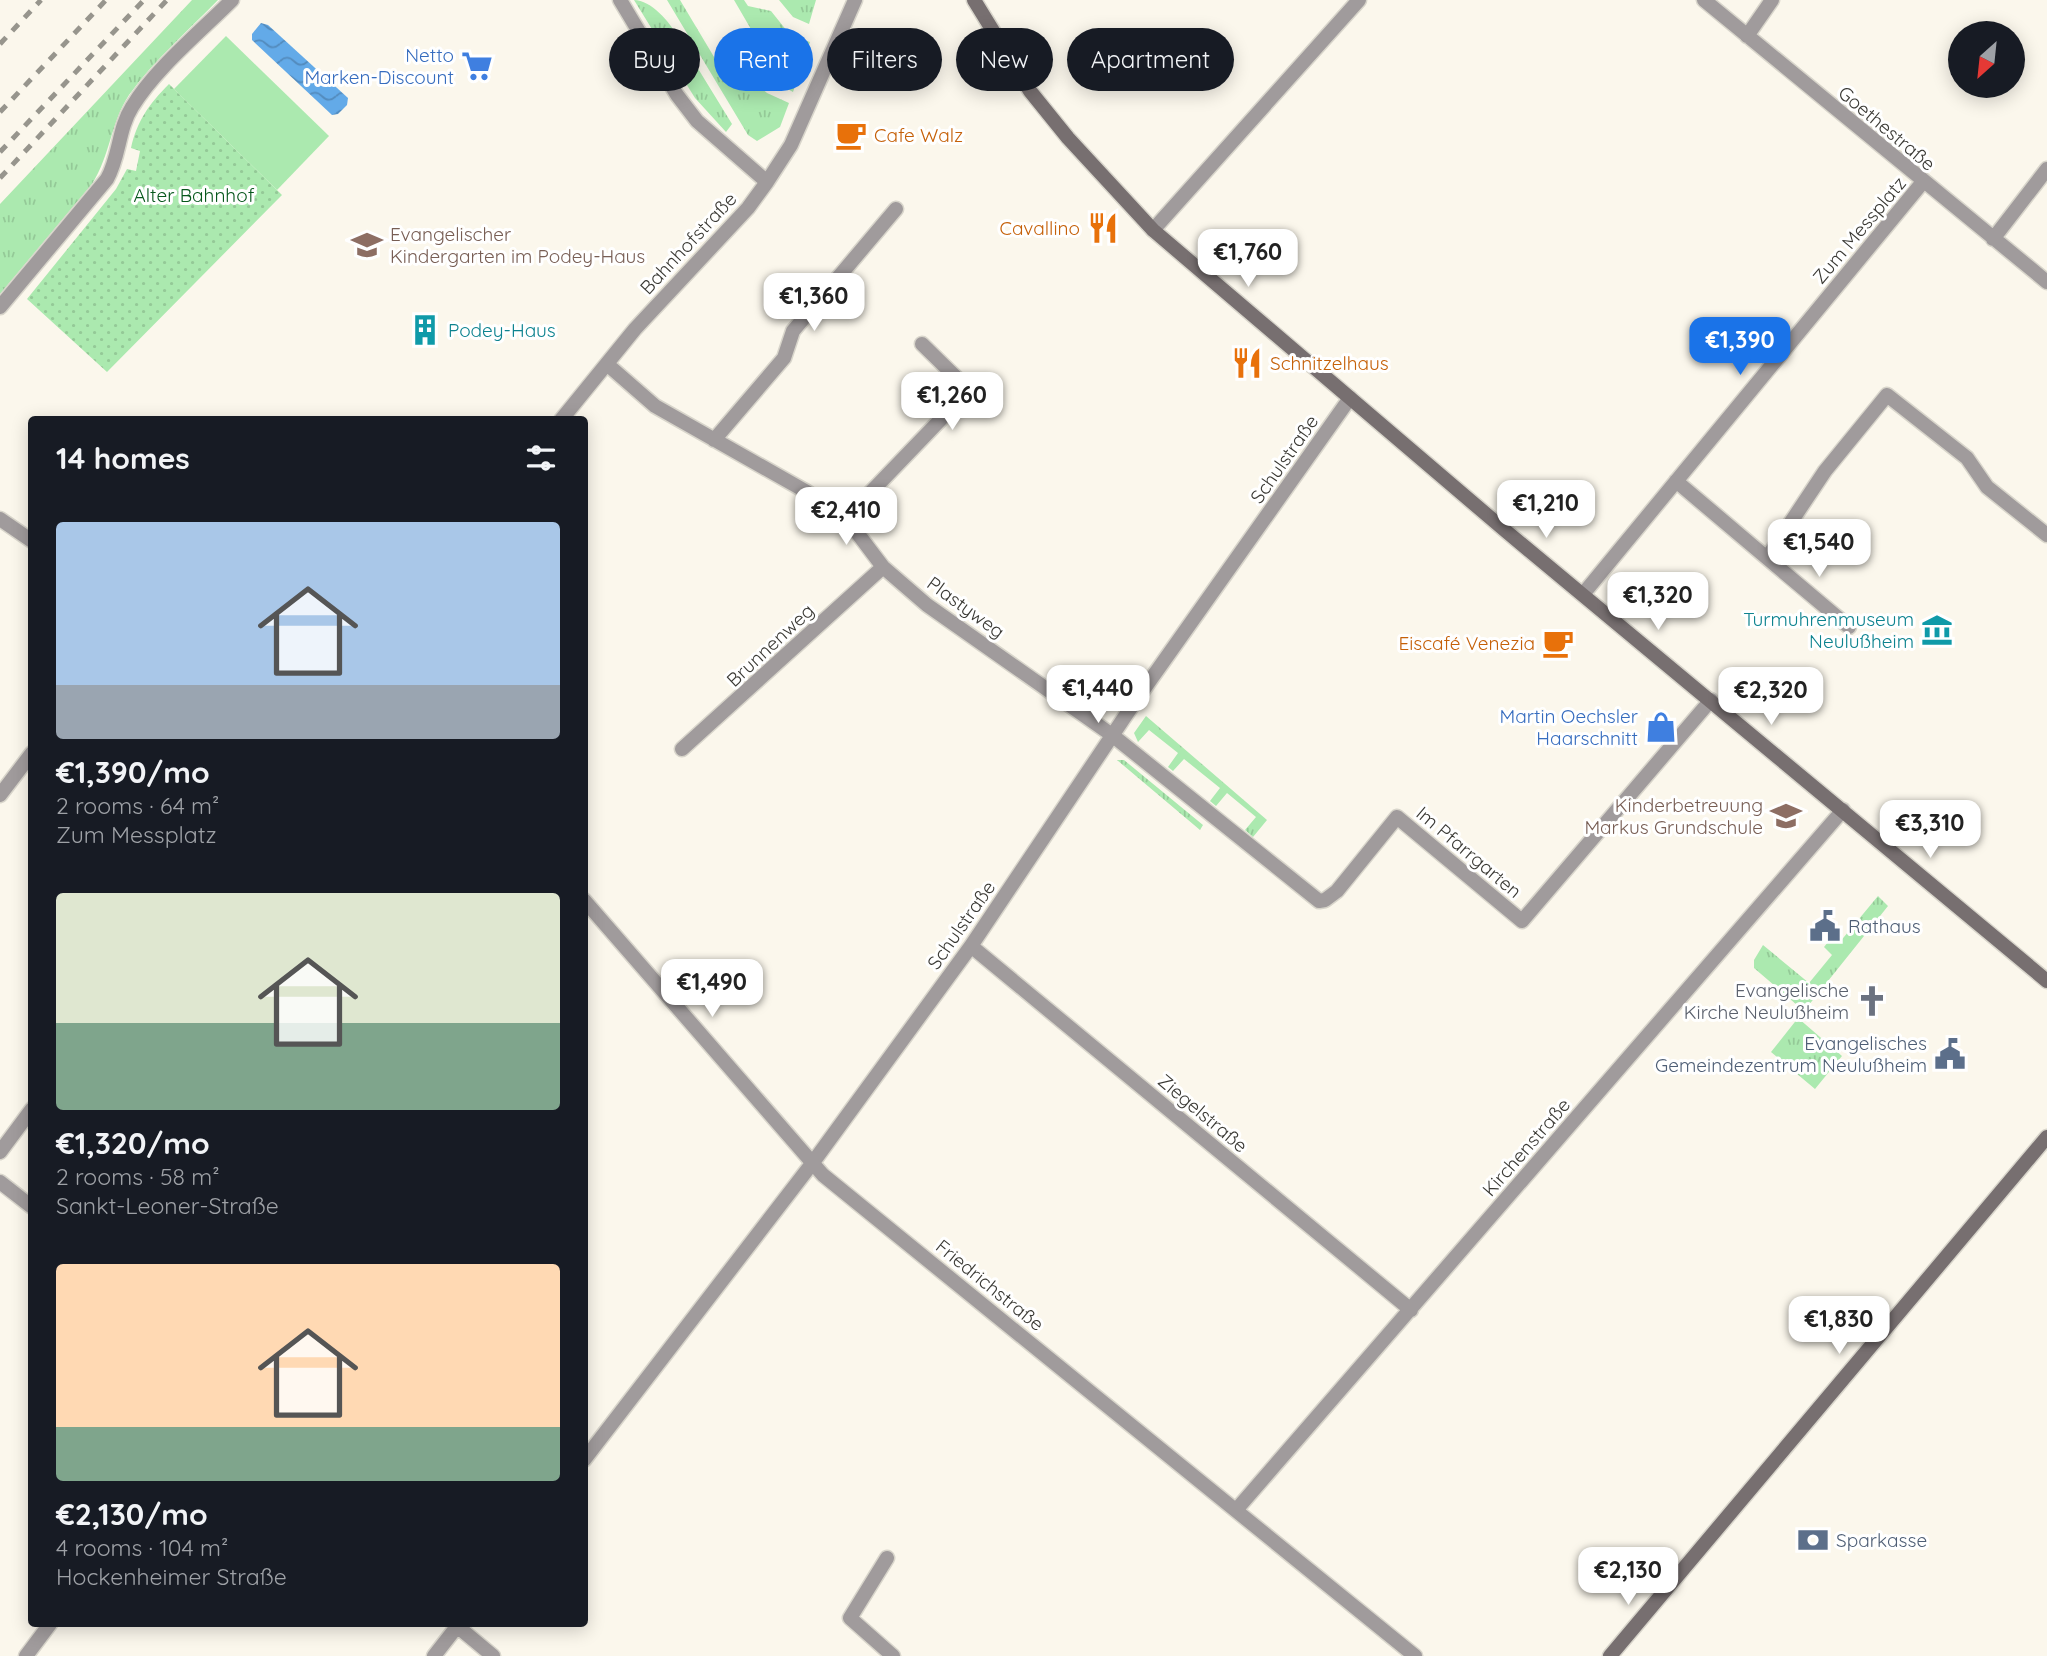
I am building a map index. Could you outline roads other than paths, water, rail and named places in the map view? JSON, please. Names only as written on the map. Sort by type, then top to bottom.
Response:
[{"type":"street","points":[[0,307],[107,178],[115,164],[124,124],[141,94],[232,0]]},
{"type":"street","points":[[620,0],[677,95],[697,121],[767,182]]},
{"type":"street","name":"Bahnhofstraße","points":[[564,416],[635,329],[748,208],[767,182],[791,145],[855,0]]},
{"type":"street","points":[[974,0],[1030,91],[1068,138],[1153,230],[2047,982]]},
{"type":"street","points":[[1153,230],[1359,0]]},
{"type":"street","name":"Goethestraße","points":[[1704,0],[1922,183],[2047,282]]},
{"type":"street","points":[[1747,36],[1772,0]]},
{"type":"street","points":[[1993,239],[2047,169]]},
{"type":"street","name":"Zum Messplatz","points":[[1584,593],[1922,183]]},
{"type":"street","points":[[714,440],[784,358],[793,331],[895,209]]},
{"type":"street","points":[[846,518],[969,390],[922,344]]},
{"type":"street","name":"Plastyweg","points":[[608,365],[655,406],[846,518],[883,567],[927,605],[1112,735]]},
{"type":"street","points":[[1767,558],[1825,471],[1887,395],[1967,458],[1987,487],[2047,536]]},
{"type":"street","name":"Schulstraße","points":[[588,1455],[814,1161],[971,946],[1112,735],[1350,398]]},
{"type":"street","points":[[1676,481],[1849,627]]},
{"type":"street","points":[[0,519],[28,538]]},
{"type":"street","name":"Brunnenweg","points":[[682,749],[883,567]]},
{"type":"street","name":"Im Pfarrgarten","points":[[1112,735],[1304,892],[1319,901],[1337,891],[1397,817],[1522,921],[1711,700]]},
{"type":"street","points":[[0,795],[28,758]]},
{"type":"street","name":"Kirchenstraße","points":[[1237,1510],[1843,810]]},
{"type":"street","name":"Friedrichstraße","points":[[588,905],[814,1161],[823,1175],[1415,1656]]},
{"type":"street","name":"Ziegelstraße","points":[[971,946],[1410,1310]]},
{"type":"street","points":[[0,1152],[28,1114]]},
{"type":"street","points":[[1610,1656],[2047,1138]]},
{"type":"street","points":[[0,1182],[28,1204]]},
{"type":"street","points":[[887,1558],[850,1618],[893,1656]]},
{"type":"street","points":[[26,1656],[48,1627]]},
{"type":"street","points":[[435,1656],[457,1627]]},
{"type":"street","points":[[460,1627],[493,1656]]},
{"type":"water","points":[[261,23],[268,25],[348,98],[347,105],[338,114],[332,115],[252,40],[252,34]]},
{"type":"railway","points":[[0,44],[41,0]]},
{"type":"railway","points":[[0,112],[106,0]]},
{"type":"railway","points":[[0,152],[144,0]]},
{"type":"railway","points":[[0,178],[167,0]]},
{"type":"place","name":"Netto Marken-Discount","points":[[477,66]]},
{"type":"place","name":"Cafe Walz","points":[[851,135]]},
{"type":"place","name":"Cavallino","points":[[1103,228]]},
{"type":"place","name":"Evangelischer Kindergarten im Podey-Haus","points":[[367,245]]},
{"type":"place","name":"Podey-Haus","points":[[425,330]]},
{"type":"place","name":"Schnitzelhaus","points":[[1247,363]]},
{"type":"place","name":"Turmuhrenmuseum Neulußheim","points":[[1937,630]]},
{"type":"place","name":"Eiscafé Venezia","points":[[1558,643]]},
{"type":"place","name":"Martin Oechsler Haarschnitt","points":[[1661,727]]},
{"type":"place","name":"Kinderbetreuung Markus Grundschule","points":[[1786,816]]},
{"type":"place","name":"Rathaus","points":[[1825,926]]},
{"type":"place","name":"Evangelische Kirche Neulußheim","points":[[1872,1001]]},
{"type":"place","name":"Evangelisches Gemeindezentrum Neulußheim","points":[[1950,1054]]},
{"type":"place","name":"Sparkasse","points":[[1813,1540]]},
{"type":"park label","name":"Alter Bahnhof","points":[[194,195]]}]
